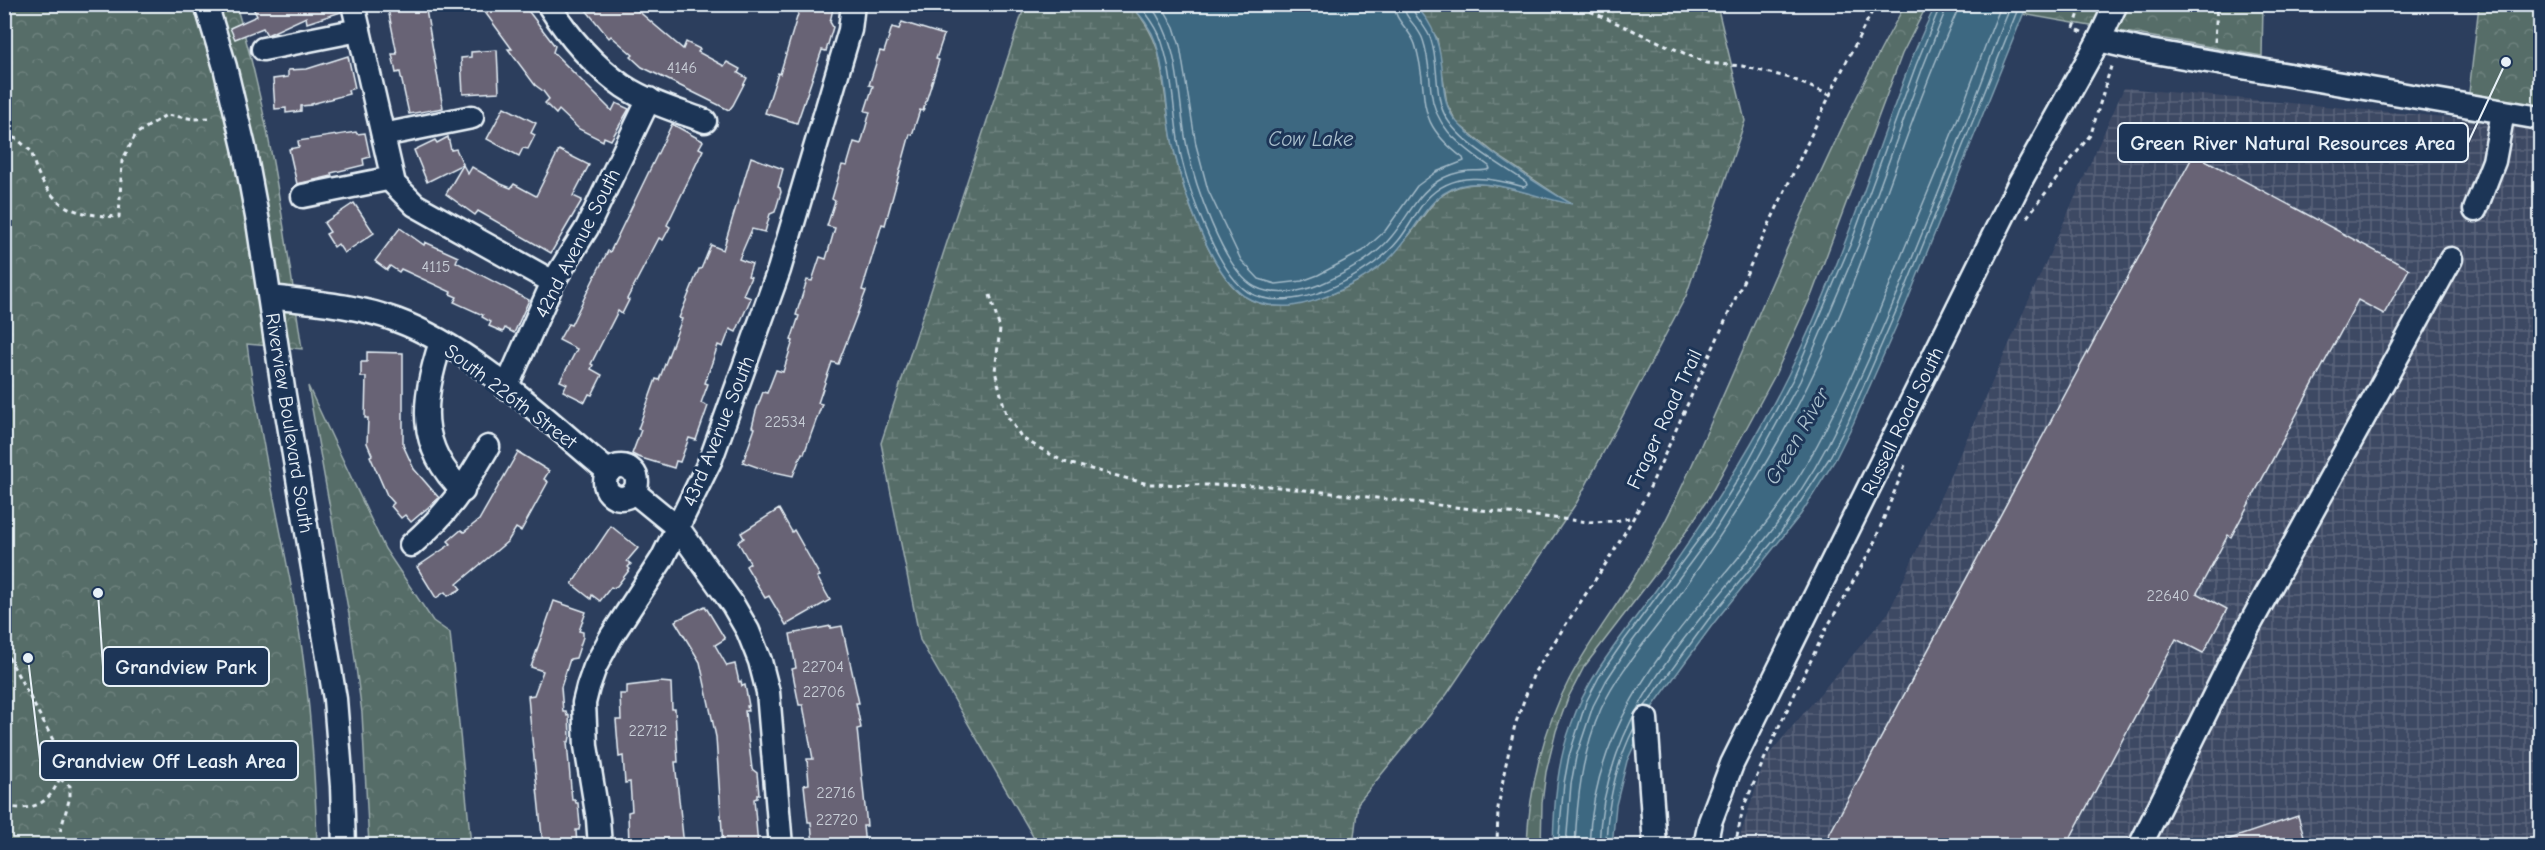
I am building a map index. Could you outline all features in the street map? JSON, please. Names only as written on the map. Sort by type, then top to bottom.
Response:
[{"type":"street","name":"Riverview Boulevard South","points":[[206,4],[225,67],[244,147],[270,297],[335,699],[344,846]]},
{"type":"street","points":[[352,4],[393,181],[415,205],[553,282]]},
{"type":"street","points":[[548,4],[565,31],[600,67],[624,87],[705,121]]},
{"type":"street","name":"43rd Avenue South","points":[[781,846],[768,692],[760,661],[748,631],[733,605],[678,528],[711,459],[779,270],[850,30],[853,4]]},
{"type":"street","name":"Russell Road South","points":[[1705,846],[1710,822],[1732,764],[2020,182],[2100,39],[2116,4]]},
{"type":"street","points":[[263,49],[358,30]]},
{"type":"street","points":[[2100,39],[2214,62],[2541,118]]},
{"type":"street","name":"42nd Avenue South","points":[[506,388],[553,282],[587,228],[649,99]]},
{"type":"street","points":[[2475,210],[2494,161],[2504,112]]},
{"type":"street","points":[[383,135],[472,117]]},
{"type":"street","points":[[303,196],[393,181]]},
{"type":"street","points":[[2140,846],[2243,637],[2451,259]]},
{"type":"street","name":"South 226th Street","points":[[270,297],[346,307],[396,320],[441,342],[473,362],[609,472],[620,466],[632,470],[637,480],[634,492],[678,528]]},
{"type":"street","points":[[441,342],[428,387],[427,428],[430,442],[443,469],[463,491]]},
{"type":"street","points":[[411,545],[434,525],[463,491],[488,447]]},
{"type":"street","points":[[600,846],[586,746],[584,703],[595,667],[610,637],[662,559],[678,528]]},
{"type":"street","points":[[1646,719],[1655,846]]},
{"type":"path","points":[[1574,4],[1706,63],[1742,66],[1790,78],[1830,95]]},
{"type":"path","name":"Frager Road Trail","points":[[1497,846],[1498,808],[1504,768],[1515,724],[1534,674],[1608,561],[1646,496],[1830,95],[1876,4]]},
{"type":"path","points":[[2022,224],[2091,134],[2105,91],[2100,39],[2074,28],[2082,4]]},
{"type":"path","points":[[2214,62],[2217,4]]},
{"type":"path","points":[[4,135],[17,139],[32,152],[33,161],[43,185],[69,209],[100,216],[119,217],[122,161],[136,134],[166,115],[195,119],[209,118]]},
{"type":"path","points":[[990,295],[1000,329],[995,371],[1006,414],[1022,438],[1064,462],[1148,484],[1269,486],[1589,522],[1615,521],[1634,517]]},
{"type":"path","points":[[1735,846],[1743,808],[1774,737],[1824,631],[1872,548],[1909,456]]},
{"type":"path","points":[[4,649],[63,760],[60,779],[46,801],[25,809],[4,806]]},
{"type":"path","points":[[60,779],[70,786],[70,797],[60,832]]},
{"type":"shaded area","points":[[2124,88],[2466,119],[2540,128],[2540,845],[1737,846],[1765,759],[1889,612]]},
{"type":"green space","points":[[2027,4],[2263,5],[2262,56],[2022,14]]},
{"type":"green space","points":[[4,5],[236,5],[267,132],[283,219],[302,349],[247,344],[302,646],[311,732],[317,845],[5,845]]},
{"type":"green space","points":[[1025,5],[1131,5],[1136,10],[1150,32],[1158,51],[1178,167],[1191,208],[1209,250],[1232,285],[1244,296],[1259,303],[1276,306],[1311,301],[1346,288],[1361,279],[1394,253],[1442,195],[1458,187],[1470,184],[1498,186],[1569,203],[1497,155],[1457,123],[1447,104],[1437,38],[1414,5],[1717,5],[1745,121],[1686,296],[1577,502],[1447,694],[1358,803],[1353,845],[1038,845],[920,640],[881,443]]},
{"type":"green space","points":[[1905,5],[1927,5],[1902,54],[1812,294],[1774,377],[1709,497],[1673,551],[1584,667],[1568,698],[1556,731],[1546,772],[1542,803],[1541,845],[1527,845],[1534,781],[1545,739],[1560,699],[1591,642],[1647,556],[1667,517],[1845,121]]},
{"type":"green space","points":[[2479,5],[2540,5],[2540,128],[2466,119]]},
{"type":"green space","points":[[308,386],[385,549],[433,621],[450,633],[471,845],[369,845],[362,713],[349,614]]},
{"type":"water","name":"Cow Lake","points":[[1131,5],[1414,5],[1428,20],[1436,38],[1441,58],[1446,101],[1451,114],[1488,149],[1572,204],[1493,185],[1469,184],[1454,188],[1442,194],[1432,203],[1399,249],[1389,259],[1356,282],[1330,295],[1304,304],[1279,306],[1255,302],[1232,285],[1220,269],[1191,208],[1174,150],[1156,43],[1152,32]]},
{"type":"water","name":"Green River","points":[[1936,5],[2027,5],[1906,304],[1853,424],[1835,460],[1801,514],[1713,624],[1651,709],[1627,761],[1616,805],[1612,845],[1553,846],[1559,769],[1566,739],[1579,706],[1609,653],[1658,587],[1727,484],[1788,375],[1827,288],[1907,71]]},
{"type":"building","points":[[251,4],[340,4],[341,12],[307,23],[306,17],[267,35],[263,28],[235,39],[230,28],[257,16]]},
{"type":"building","points":[[387,4],[425,4],[443,108],[409,114],[400,72],[396,73],[392,54],[397,54]]},
{"type":"building","points":[[479,4],[523,4],[555,46],[553,52],[612,111],[616,103],[629,109],[611,140],[604,137],[603,141],[579,129],[559,110],[556,114],[545,103],[549,99],[535,85],[508,49],[512,49]]},
{"type":"building","points":[[581,4],[630,4],[683,49],[686,42],[700,49],[698,52],[724,66],[727,62],[740,69],[738,73],[747,78],[733,105],[729,110],[642,67],[631,57],[633,55],[611,36],[609,38]]},
{"type":"building","points":[[801,4],[834,4],[830,22],[833,27],[826,51],[822,50],[797,123],[765,113],[778,73],[780,74]]},
{"type":"building","points":[[902,22],[944,35],[936,59],[939,60],[923,111],[920,110],[912,135],[910,134],[885,225],[882,224],[862,290],[866,291],[838,364],[832,362],[818,403],[822,404],[804,454],[802,453],[793,476],[774,473],[743,462],[755,428],[752,427],[756,411],[763,392],[767,393],[776,370],[783,372],[793,341],[791,340],[799,316],[796,315],[807,280],[812,281],[820,257],[826,259],[835,228],[827,226],[842,165],[847,166],[854,142],[861,144],[870,112],[865,111],[873,86],[869,85],[880,51],[884,52],[892,27],[899,29]]},
{"type":"building","points":[[497,50],[499,92],[463,94],[461,58],[471,57],[471,52]]},
{"type":"building","points":[[348,56],[355,88],[348,90],[349,94],[301,106],[301,111],[286,113],[286,108],[275,109],[273,79],[288,77],[288,70],[307,69]]},
{"type":"building","points":[[504,107],[536,123],[531,133],[535,135],[528,149],[523,148],[519,156],[487,139]]},
{"type":"building","points":[[672,124],[703,141],[699,148],[703,150],[667,225],[670,227],[663,240],[659,238],[627,299],[629,300],[622,314],[618,311],[591,364],[593,365],[591,369],[602,375],[592,395],[589,394],[585,402],[563,391],[567,384],[560,381],[577,349],[559,340],[568,324],[571,325],[608,251],[610,252]]},
{"type":"building","points":[[356,132],[357,134],[365,133],[370,157],[363,159],[364,165],[331,173],[332,176],[297,184],[289,149],[299,147],[298,141]]},
{"type":"building","points":[[448,137],[451,150],[456,149],[463,164],[427,182],[414,150],[435,140],[437,143]]},
{"type":"building","points":[[559,150],[589,165],[573,196],[582,200],[551,253],[478,211],[475,215],[446,194],[463,165],[468,174],[472,167],[501,184],[511,188],[514,184],[536,196]]},
{"type":"building","points":[[2194,154],[2409,269],[2384,314],[2358,300],[2231,537],[2228,535],[2197,593],[2227,609],[2203,653],[2176,639],[2066,846],[1823,846]]},
{"type":"building","points":[[751,157],[783,169],[778,187],[781,192],[775,212],[770,214],[765,232],[752,229],[739,259],[752,264],[748,276],[751,277],[743,295],[751,298],[736,332],[730,329],[723,347],[718,345],[705,383],[708,384],[701,403],[708,406],[696,440],[689,438],[680,462],[676,461],[674,468],[638,457],[632,454],[641,430],[638,429],[656,379],[659,380],[682,319],[679,318],[711,245],[723,250]]},
{"type":"building","points":[[354,203],[374,233],[344,253],[338,244],[334,247],[326,234],[330,232],[324,223]]},
{"type":"building","points":[[400,228],[424,245],[425,242],[458,257],[456,262],[529,300],[514,333],[505,328],[503,332],[489,326],[491,322],[482,317],[483,315],[454,302],[457,297],[450,294],[451,292],[401,269],[399,272],[390,266],[387,270],[375,261]]},
{"type":"building","points":[[367,352],[403,353],[403,445],[414,469],[439,498],[411,522],[405,515],[401,518],[391,506],[394,503],[387,495],[370,456],[372,455],[367,443],[368,418],[365,418],[366,377],[361,377],[361,362],[367,362]]},
{"type":"building","points":[[518,452],[549,471],[544,479],[548,482],[521,531],[516,528],[508,541],[457,584],[461,589],[448,596],[445,592],[436,598],[417,567],[451,544],[448,541],[461,530],[464,532],[479,520]]},
{"type":"building","points":[[779,509],[792,532],[794,530],[820,576],[817,577],[830,600],[786,625],[769,596],[765,598],[746,566],[750,563],[738,542],[744,538],[741,533]]},
{"type":"building","points":[[611,526],[638,548],[627,561],[631,564],[628,567],[630,569],[617,586],[611,587],[600,601],[592,595],[591,599],[572,584]]},
{"type":"building","points":[[554,601],[586,612],[579,631],[583,632],[583,637],[576,658],[570,659],[561,687],[563,712],[569,715],[570,737],[567,742],[572,800],[578,803],[580,825],[579,830],[576,830],[577,846],[543,846],[530,719],[528,696],[534,695],[543,671],[531,667]]},
{"type":"building","points":[[705,606],[725,639],[715,645],[727,666],[735,664],[739,682],[741,681],[742,686],[745,685],[749,706],[747,706],[748,711],[745,711],[752,769],[757,773],[759,794],[754,799],[758,846],[723,846],[716,737],[700,662],[675,621]]},
{"type":"building","points":[[831,626],[831,628],[842,626],[859,703],[856,703],[861,728],[857,729],[867,826],[863,826],[865,846],[813,846],[811,822],[808,822],[804,785],[809,784],[807,759],[813,759],[803,705],[799,705],[792,669],[796,668],[790,634]]},
{"type":"building","points":[[671,683],[672,709],[675,709],[678,762],[675,762],[684,846],[629,846],[628,812],[632,811],[630,782],[625,783],[623,756],[619,757],[616,720],[621,720],[620,694],[627,694],[627,686]]},
{"type":"building","points":[[2298,816],[2307,846],[2218,846],[2218,843]]},
{"type":"place","name":"Green River Natural Resources Area","points":[[2506,62]]},
{"type":"place","name":"Grandview Park","points":[[98,593]]},
{"type":"place","name":"Grandview Off Leash Area","points":[[28,658]]}]
